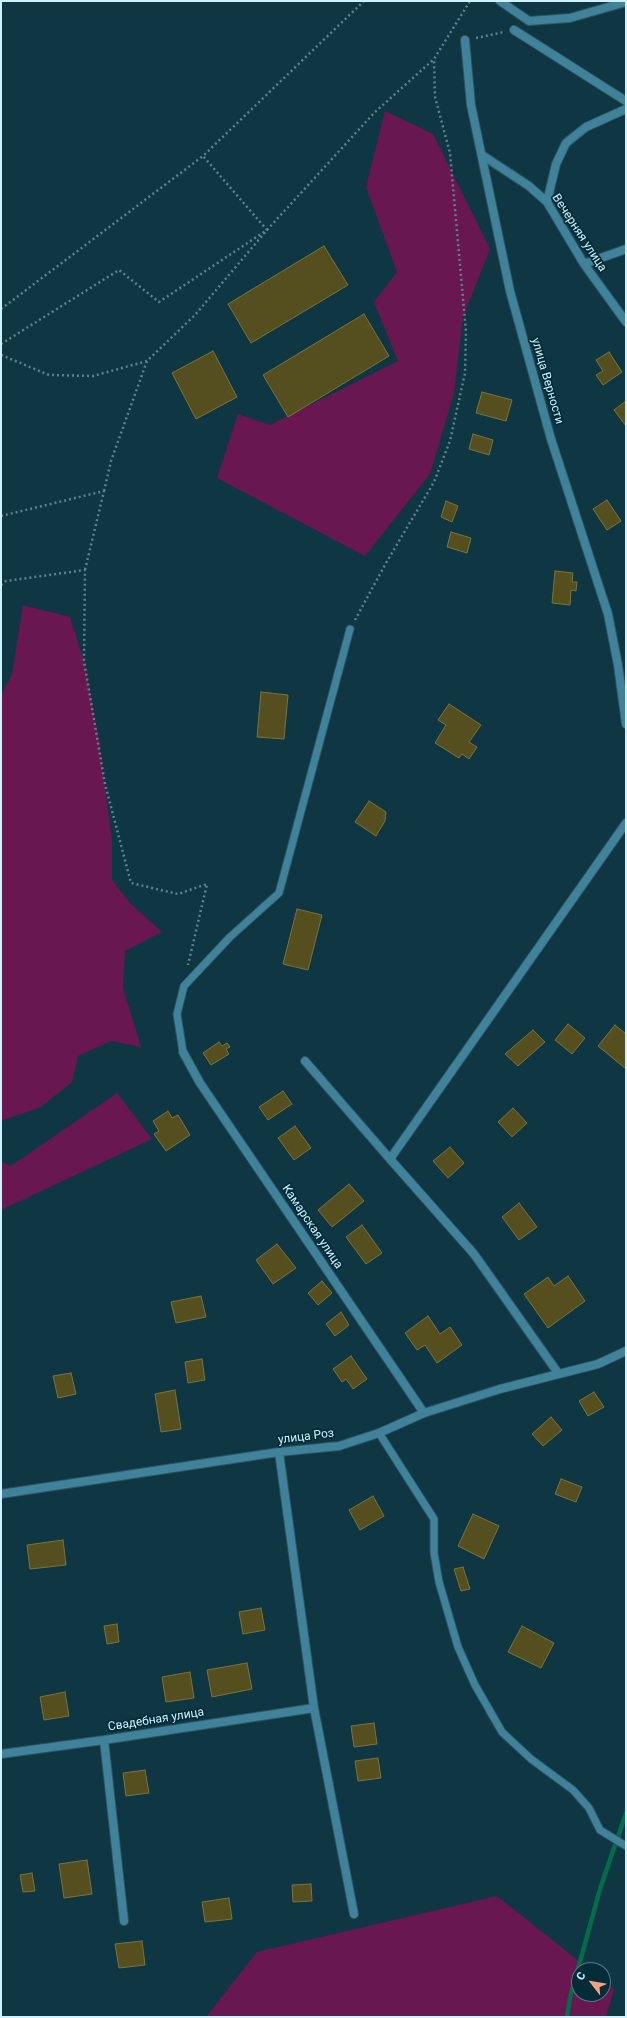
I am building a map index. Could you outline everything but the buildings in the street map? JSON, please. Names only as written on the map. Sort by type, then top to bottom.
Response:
[{"type":"street","points":[[500,1],[529,21],[570,18],[626,2]]},
{"type":"street","points":[[514,30],[626,101]]},
{"type":"street","name":"улица Верности","points":[[465,40],[471,105],[510,291],[551,439],[608,614],[618,666],[626,724]]},
{"type":"street","points":[[547,202],[556,164],[566,143],[586,127],[626,109]]},
{"type":"street","name":"Вечерняя улица","points":[[482,155],[528,186],[547,202],[584,264],[626,322]]},
{"type":"street","points":[[584,264],[626,249]]},
{"type":"street","points":[[390,1159],[626,823]]},
{"type":"street","name":"Камарская улица","points":[[183,1052],[200,1083],[424,1413]]},
{"type":"street","points":[[305,1060],[474,1254],[558,1373]]},
{"type":"street","name":"улица Роз","points":[[1,1494],[279,1452],[338,1446],[379,1432],[424,1413],[558,1373],[598,1364],[626,1351]]},
{"type":"street","points":[[279,1452],[314,1708],[354,1914]]},
{"type":"street","name":"Свадебная улица","points":[[1,1754],[314,1708]]},
{"type":"street","points":[[104,1740],[124,1922]]},
{"type":"lane","points":[[183,1052],[177,1014],[184,986],[230,937],[279,893],[350,629]]},
{"type":"lane","points":[[379,1432],[434,1519],[434,1552],[439,1582],[458,1647],[475,1685],[498,1725],[515,1745],[573,1790],[589,1808],[600,1830],[626,1846]]},
{"type":"path","points":[[1,309],[203,156],[364,1]]},
{"type":"path","points":[[184,986],[207,884],[178,894],[131,883],[105,784],[84,661],[85,570],[111,461],[147,361],[195,315],[267,230],[374,113],[434,59],[470,1]]},
{"type":"path","points":[[448,38],[465,40],[514,30]]},
{"type":"path","points":[[350,629],[386,563],[434,482],[450,441],[465,373],[466,332],[455,196],[450,153],[435,97],[434,59]]},
{"type":"path","points":[[203,156],[267,230]]},
{"type":"path","points":[[1,344],[119,270],[159,302],[267,230]]},
{"type":"path","points":[[1,355],[49,375],[93,376],[147,361]]},
{"type":"path","points":[[1,516],[104,491]]},
{"type":"path","points":[[1,585],[6,581],[85,570]]},
{"type":"shaded area","points":[[385,111],[433,134],[490,249],[463,317],[454,393],[430,474],[365,556],[217,478],[238,414],[270,425],[398,361],[374,302],[397,272],[366,187]]},
{"type":"shaded area","points":[[23,605],[70,617],[84,661],[98,734],[112,840],[112,880],[130,903],[162,932],[125,951],[123,988],[141,1047],[111,1041],[78,1056],[72,1082],[41,1107],[1,1121],[1,696],[12,674]]},
{"type":"shaded area","points":[[117,1093],[152,1139],[1,1210],[1,1162],[11,1166]]},
{"type":"shaded area","points":[[497,1896],[580,1962],[571,1962],[571,2002],[610,2002],[606,2017],[206,2017],[257,1952]]},
{"type":"shaded area","points":[[611,1987],[614,1989],[611,2000]]},
{"type":"waterway","points":[[618,1837],[626,1813]]},
{"type":"waterway","points":[[567,2017],[570,1998],[600,1889],[615,1845]]}]
